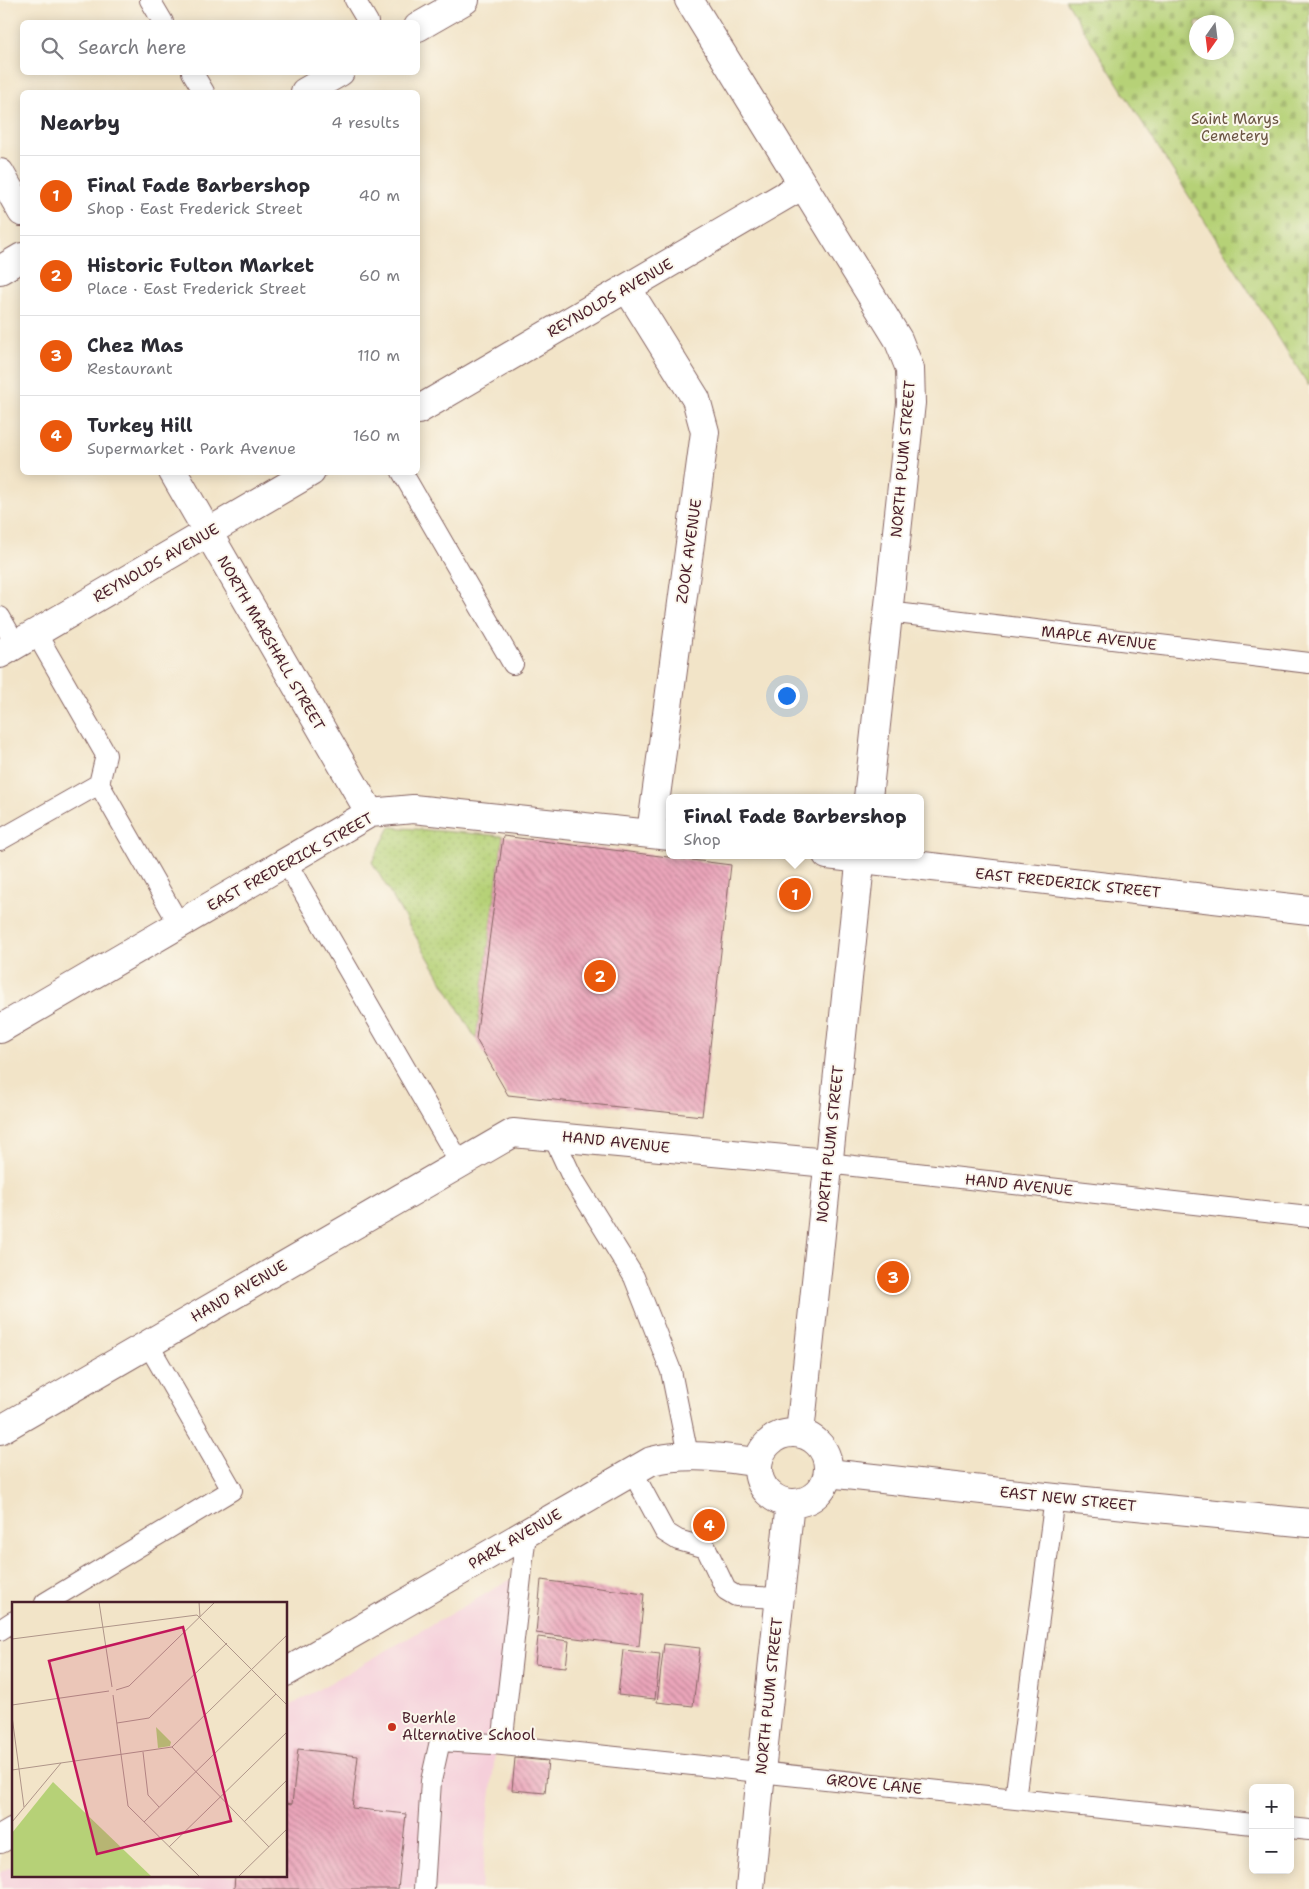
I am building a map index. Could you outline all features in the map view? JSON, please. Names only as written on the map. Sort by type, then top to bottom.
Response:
[{"type":"street","points":[[420,27],[465,0]]},
{"type":"street","name":"NORTH PLUM STREET","points":[[689,0],[898,339],[910,369],[911,403],[868,794]]},
{"type":"street","points":[[308,90],[335,75]]},
{"type":"street","points":[[0,173],[20,208]]},
{"type":"street","name":"REYNOLDS AVENUE","points":[[420,409],[803,186]]},
{"type":"street","points":[[0,270],[20,258]]},
{"type":"street","name":"ZOOK AVENUE","points":[[627,288],[696,399],[705,432],[661,835]]},
{"type":"street","name":"NORTH MARSHALL STREET","points":[[175,475],[370,814]]},
{"type":"street","name":"REYNOLDS AVENUE","points":[[17,644],[306,475]]},
{"type":"street","name":"EAST FREDERICK STREET","points":[[0,1028],[370,814],[412,809],[661,835]]},
{"type":"street","name":"NORTH PLUM STREET","points":[[800,1433],[861,859]]},
{"type":"street","name":"EAST FREDERICK STREET","points":[[878,859],[1309,910]]},
{"type":"street","name":"HAND AVENUE","points":[[0,1430],[513,1133],[828,1163]]},
{"type":"street","points":[[788,1432],[800,1433],[810,1436],[819,1443],[825,1452],[828,1462],[828,1473],[819,1492],[810,1499],[790,1503],[779,1500],[769,1494],[762,1485],[758,1474],[758,1462],[761,1452],[773,1439],[788,1432]]},
{"type":"street","name":"PARK AVENUE","points":[[288,1671],[651,1461],[670,1456],[688,1455],[758,1462]]},
{"type":"street","name":"EAST NEW STREET","points":[[828,1473],[1309,1523]]},
{"type":"street","name":"NORTH PLUM STREET","points":[[750,1889],[760,1772],[790,1503]]},
{"type":"street","points":[[0,1839],[12,1832]]},
{"type":"lane","points":[[150,0],[162,20]]},
{"type":"lane","points":[[355,0],[367,20]]},
{"type":"lane","points":[[194,75],[203,90]]},
{"type":"lane","points":[[404,475],[513,664]]},
{"type":"lane","name":"MAPLE AVENUE","points":[[888,612],[1309,663]]},
{"type":"lane","points":[[0,617],[17,644],[106,755],[100,784],[179,924]]},
{"type":"lane","points":[[0,840],[100,784]]},
{"type":"lane","points":[[286,862],[460,1163]]},
{"type":"lane","points":[[554,1136],[572,1177],[634,1277],[671,1371],[688,1455]]},
{"type":"lane","name":"HAND AVENUE","points":[[828,1163],[1309,1217]]},
{"type":"lane","points":[[47,1602],[232,1490],[148,1344]]},
{"type":"lane","points":[[632,1471],[665,1532],[678,1540],[706,1548],[726,1590],[736,1596],[780,1598]]},
{"type":"lane","points":[[1015,1798],[1055,1498]]},
{"type":"lane","points":[[499,1745],[526,1533]]},
{"type":"lane","points":[[0,1630],[12,1622]]},
{"type":"lane","name":"GROVE LANE","points":[[424,1889],[431,1781],[440,1741],[499,1745],[1249,1824]]},
{"type":"lane","points":[[1294,1828],[1309,1830]]},
{"type":"shaded area","name":"Buerhle Alternative School","points":[[515,1577],[480,1889],[0,1889],[0,1873],[12,1866],[12,1876],[288,1876],[288,1707]]},
{"type":"green space","name":"Saint Marys Cemetery","points":[[1065,0],[1309,0],[1309,386]]},
{"type":"green space","points":[[390,827],[503,836],[476,1039],[372,862]]},
{"type":"building","points":[[503,836],[666,857],[666,859],[684,859],[731,865],[702,1116],[508,1095],[476,1039]]},
{"type":"building","points":[[541,1580],[644,1594],[639,1646],[536,1633]]},
{"type":"building","points":[[538,1637],[569,1641],[566,1667],[535,1664]]},
{"type":"building","points":[[664,1644],[700,1648],[693,1706],[657,1702]]},
{"type":"building","points":[[623,1650],[660,1654],[655,1699],[618,1695]]},
{"type":"building","points":[[298,1749],[358,1756],[352,1808],[406,1814],[398,1889],[234,1889],[235,1876],[288,1876],[288,1803],[292,1804]]},
{"type":"building","points":[[515,1758],[548,1761],[545,1793],[512,1790]]},
{"type":"place","name":"Final Fade Barbershop","points":[[795,894]]},
{"type":"place","name":"Historic Fulton Market","points":[[600,976]]},
{"type":"place","name":"Chez Mas","points":[[893,1277]]},
{"type":"place","name":"Turkey Hill","points":[[709,1525]]},
{"type":"place","name":"Buerhle Alternative School","points":[[392,1727]]}]
